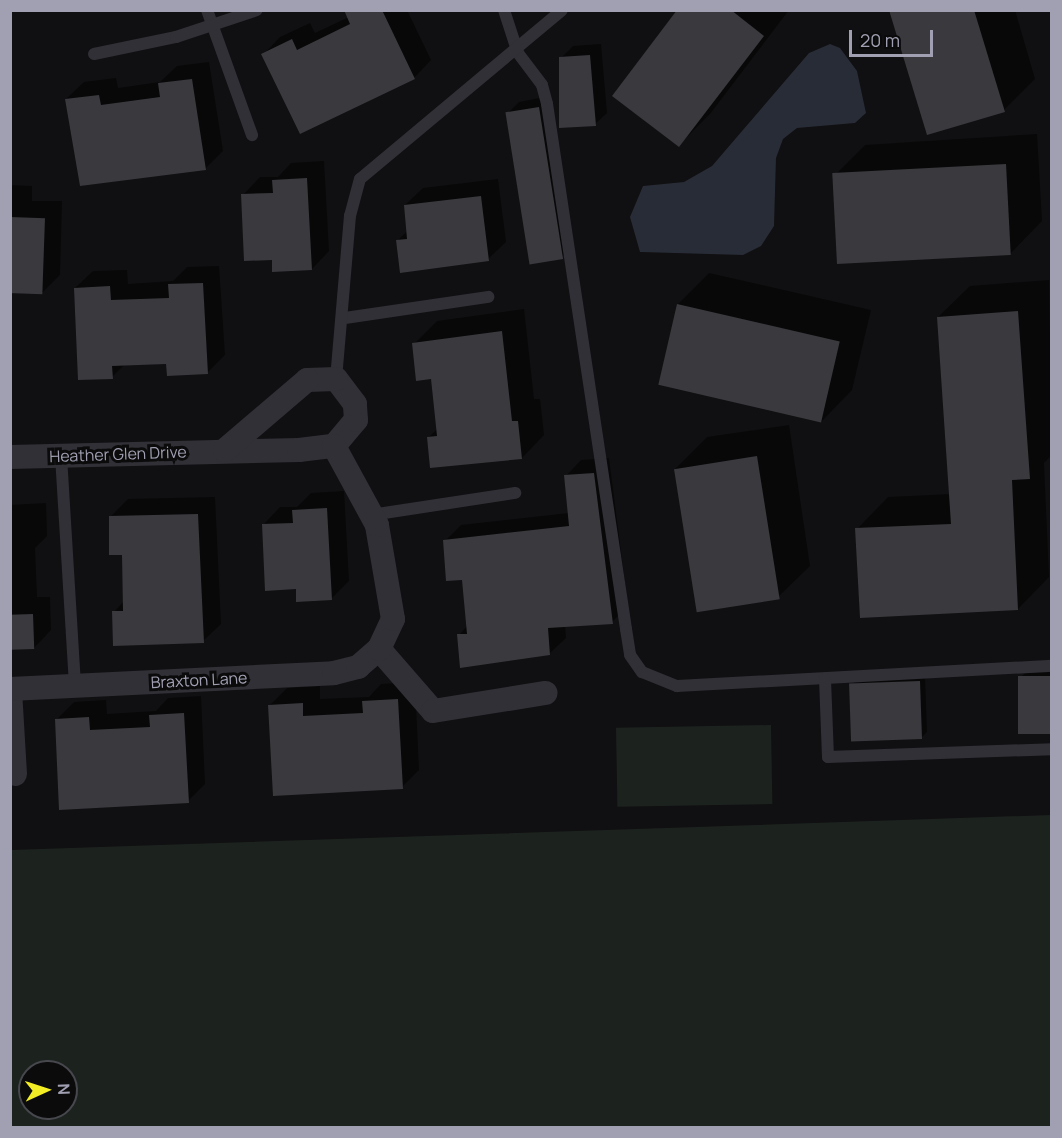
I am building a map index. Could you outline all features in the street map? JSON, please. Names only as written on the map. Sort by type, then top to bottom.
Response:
[{"type":"street","points":[[225,450],[307,380],[336,379],[355,404],[356,420],[334,446]]},
{"type":"street","name":"Heather Glen Drive","points":[[10,458],[334,446]]},
{"type":"street","name":"Braxton Lane","points":[[10,689],[334,674],[358,667],[379,649],[393,619],[371,515],[334,446]]},
{"type":"street","points":[[379,649],[433,711],[546,693]]},
{"type":"street","points":[[10,689],[15,774]]},
{"type":"lane","points":[[207,10],[252,135]]},
{"type":"lane","points":[[94,54],[213,27],[257,10]]},
{"type":"lane","points":[[504,10],[518,53],[542,85],[547,104],[630,655],[642,672],[677,686],[1052,666]]},
{"type":"lane","points":[[336,379],[345,318],[350,216],[360,179],[518,53],[562,10]]},
{"type":"lane","points":[[345,318],[488,297]]},
{"type":"lane","points":[[61,456],[75,686]]},
{"type":"lane","points":[[371,515],[515,494]]},
{"type":"lane","points":[[825,679],[828,757],[1052,748]]},
{"type":"shaded area","points":[[830,44],[840,48],[857,71],[866,113],[855,123],[797,128],[783,139],[776,158],[774,226],[761,246],[743,255],[640,252],[630,217],[643,186],[684,182],[712,166],[809,53]]},
{"type":"shaded area","points":[[771,725],[772,804],[617,807],[616,728]]},
{"type":"shaded area","points":[[1051,815],[1051,1127],[11,1127],[11,850]]},
{"type":"building","points":[[344,10],[382,10],[415,79],[300,134],[261,54],[292,39],[297,50],[350,24]]},
{"type":"building","points":[[677,10],[731,10],[764,36],[679,147],[612,96]]},
{"type":"building","points":[[889,10],[974,10],[1005,112],[927,135]]},
{"type":"building","points":[[590,55],[596,126],[559,128],[559,57]]},
{"type":"building","points":[[192,79],[206,170],[80,186],[65,99],[99,95],[101,105],[160,97],[158,83]]},
{"type":"building","points":[[539,107],[563,259],[530,264],[505,112]]},
{"type":"building","points":[[1006,164],[1011,255],[837,264],[832,173]]},
{"type":"building","points":[[307,178],[312,270],[272,272],[272,260],[244,261],[241,194],[273,193],[272,180]]},
{"type":"building","points":[[481,196],[489,261],[400,273],[396,240],[407,239],[404,205]]},
{"type":"building","points":[[10,217],[45,218],[42,294],[10,293]]},
{"type":"building","points":[[203,283],[208,374],[167,376],[166,364],[112,366],[113,379],[78,380],[74,288],[110,286],[111,300],[169,298],[168,284]]},
{"type":"building","points":[[677,304],[840,342],[821,422],[658,385]]},
{"type":"building","points":[[1018,311],[1030,479],[1012,480],[1018,610],[860,618],[855,528],[951,524],[937,317]]},
{"type":"building","points":[[502,331],[512,421],[518,421],[522,459],[430,468],[427,437],[437,436],[431,379],[416,381],[412,343]]},
{"type":"building","points":[[757,456],[780,599],[697,612],[674,469]]},
{"type":"building","points":[[594,473],[613,624],[548,628],[550,655],[460,668],[457,634],[467,634],[462,580],[446,581],[443,540],[569,526],[564,475]]},
{"type":"building","points":[[327,508],[332,600],[296,602],[296,589],[265,591],[262,524],[293,523],[292,510]]},
{"type":"building","points":[[198,514],[204,643],[113,646],[112,611],[123,611],[122,555],[109,555],[109,516]]},
{"type":"building","points":[[33,614],[34,649],[11,650],[10,615]]},
{"type":"building","points":[[1018,676],[1052,676],[1052,734],[1018,734]]},
{"type":"building","points":[[920,681],[922,739],[851,741],[849,683]]},
{"type":"building","points":[[398,699],[403,789],[273,796],[268,705],[303,703],[303,716],[363,713],[362,701]]},
{"type":"building","points":[[184,713],[189,803],[59,810],[55,719],[89,717],[90,730],[150,727],[149,715]]}]
